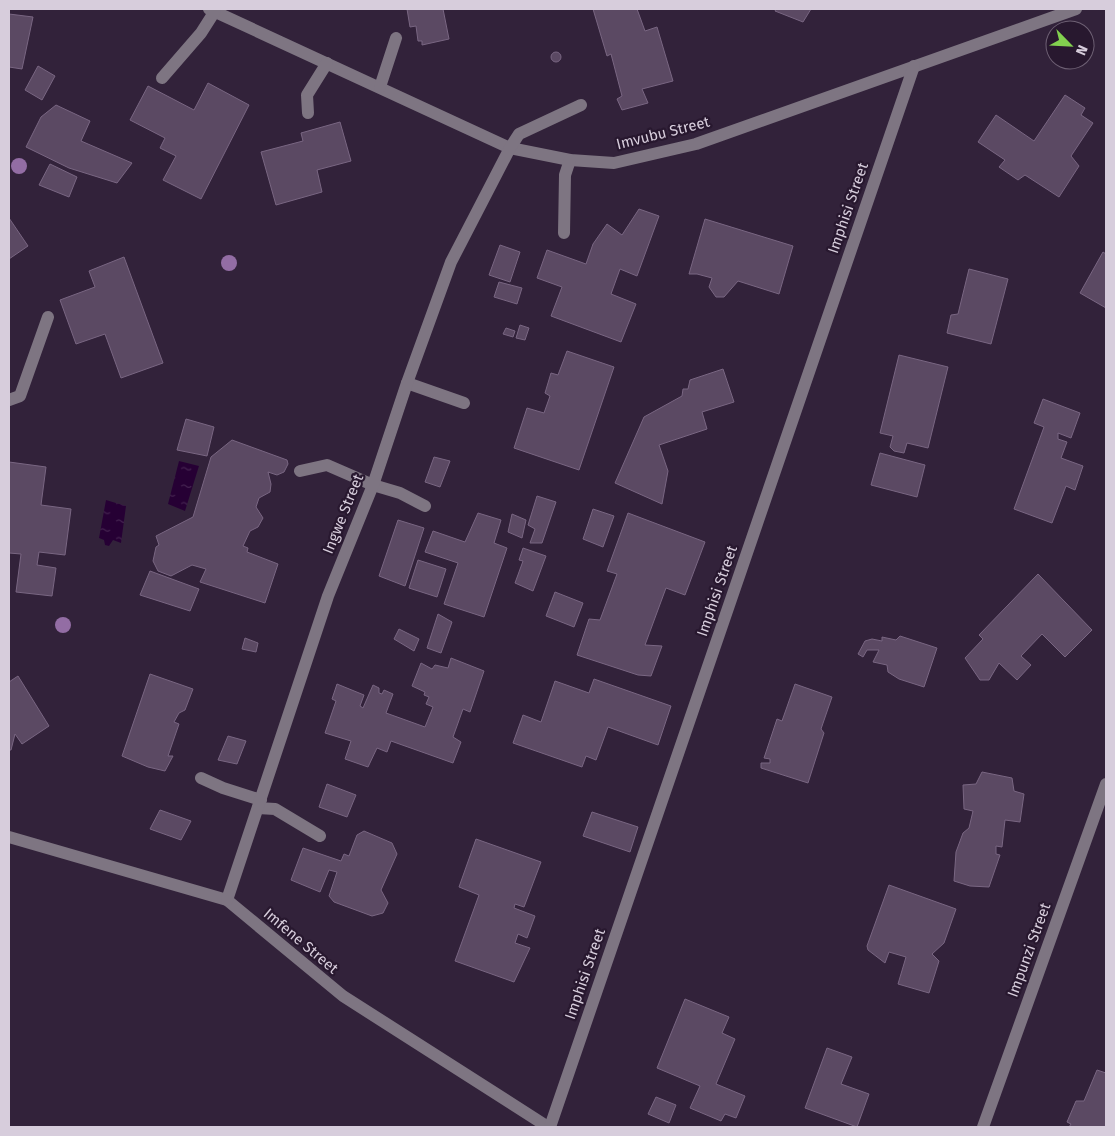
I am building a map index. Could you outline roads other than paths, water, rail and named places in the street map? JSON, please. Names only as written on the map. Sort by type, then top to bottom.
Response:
[{"type":"street","name":"Imvubu Street","points":[[212,10],[510,148],[570,160],[614,163],[696,144],[1076,9]]},
{"type":"street","points":[[162,78],[201,33],[212,10]]},
{"type":"street","points":[[380,87],[396,38]]},
{"type":"street","points":[[308,113],[307,95],[326,63]]},
{"type":"street","name":"Imphisi Street","points":[[549,1127],[914,66]]},
{"type":"street","name":"Ingwe Street","points":[[227,900],[328,596],[373,485],[407,383],[452,262],[519,134],[581,105]]},
{"type":"street","points":[[564,233],[565,175],[570,160]]},
{"type":"street","points":[[9,400],[20,396],[48,317]]},
{"type":"street","points":[[407,383],[464,404]]},
{"type":"street","points":[[300,471],[327,465],[373,485],[400,493],[425,506]]},
{"type":"street","points":[[201,778],[259,804],[275,809],[320,836]]},
{"type":"street","name":"Impunzi Street","points":[[983,1127],[1106,784]]},
{"type":"street","name":"Imfene Street","points":[[9,837],[227,900],[343,996],[549,1127]]},
{"type":"water","points":[[179,461],[199,466],[185,511],[168,504]]},
{"type":"water","points":[[106,500],[126,506],[121,543],[113,540],[109,546],[105,545],[104,540],[99,538]]}]
